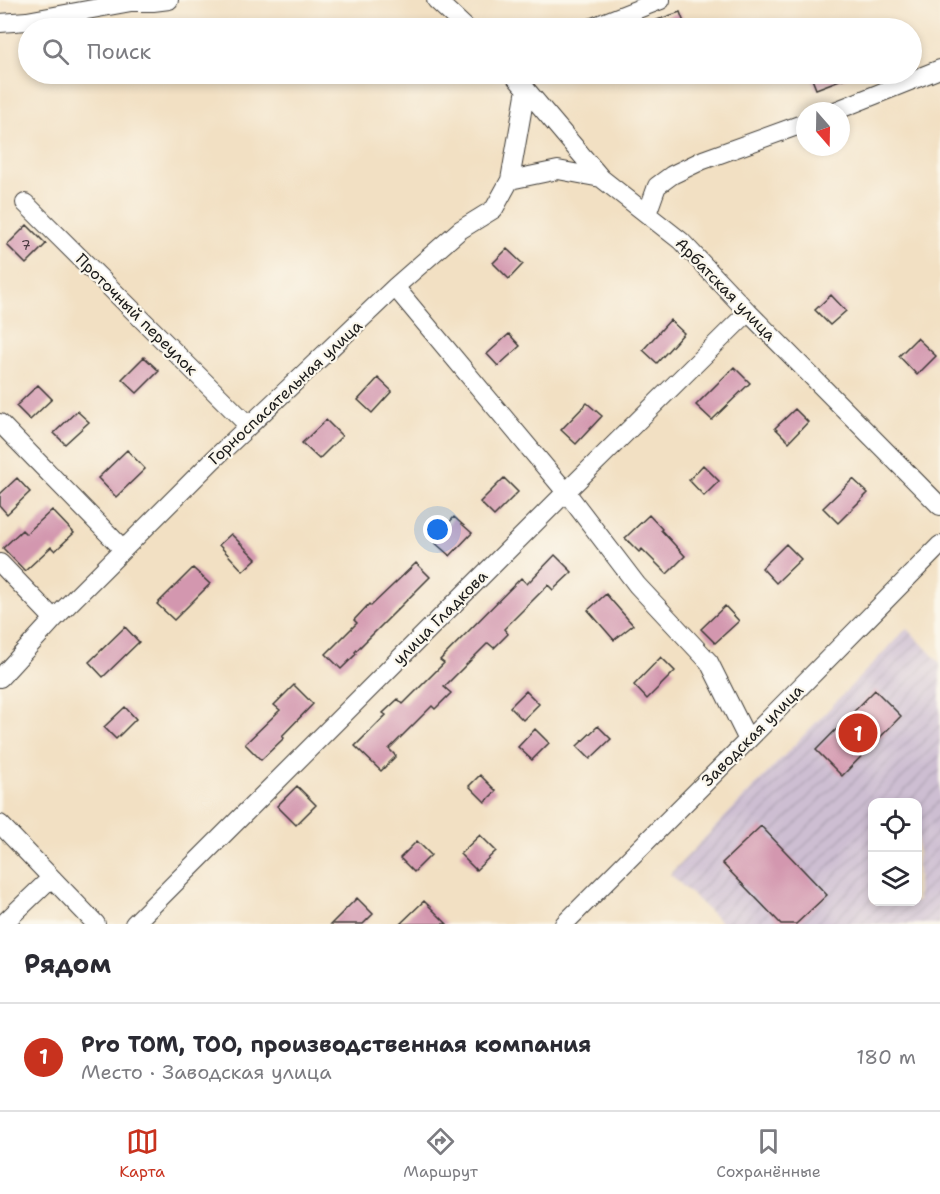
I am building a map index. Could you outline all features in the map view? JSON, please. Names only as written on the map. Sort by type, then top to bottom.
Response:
[{"type":"street","points":[[43,18],[131,1],[169,0]]},
{"type":"street","points":[[436,0],[455,18]]},
{"type":"street","points":[[615,18],[661,0]]},
{"type":"street","points":[[0,23],[18,22]]},
{"type":"street","points":[[922,76],[940,69]]},
{"type":"street","name":"Арбатская улица","points":[[522,84],[601,178],[681,241],[940,506]]},
{"type":"street","points":[[850,105],[902,84]]},
{"type":"street","name":"Горноспасательная улица","points":[[0,678],[123,549],[395,287],[459,230],[494,209],[510,180],[526,89]]},
{"type":"street","points":[[647,214],[657,186],[672,175],[703,160],[796,126]]},
{"type":"street","points":[[510,180],[558,170],[601,178]]},
{"type":"street","name":"Проточный переулок","points":[[25,203],[249,426]]},
{"type":"street","points":[[395,287],[566,492],[638,585],[709,662],[748,740]]},
{"type":"street","name":"улица Гладкова","points":[[134,924],[748,312]]},
{"type":"street","points":[[0,423],[123,549]]},
{"type":"street","name":"Заводская улица","points":[[564,924],[940,545]]},
{"type":"street","points":[[0,563],[54,619]]},
{"type":"street","points":[[0,824],[96,924]]},
{"type":"street","points":[[3,924],[51,878]]},
{"type":"shaded area","points":[[907,628],[940,663],[940,924],[723,924],[670,874]]},
{"type":"building","points":[[680,12],[682,18],[663,18]]},
{"type":"building","points":[[814,84],[829,84],[816,89]]},
{"type":"building","points":[[27,225],[46,244],[26,264],[7,245]]},
{"type":"building","points":[[507,249],[523,264],[509,279],[493,263]]},
{"type":"building","points":[[831,295],[846,311],[830,325],[815,310]]},
{"type":"building","points":[[670,320],[684,333],[657,363],[643,350]]},
{"type":"building","points":[[509,334],[520,346],[498,366],[487,354]]},
{"type":"building","points":[[917,338],[936,356],[917,375],[899,356]]},
{"type":"building","points":[[144,357],[159,371],[137,393],[122,379]]},
{"type":"building","points":[[734,367],[750,383],[712,420],[696,405]]},
{"type":"building","points":[[378,378],[392,391],[372,413],[358,400]]},
{"type":"building","points":[[38,385],[52,399],[30,420],[16,406]]},
{"type":"building","points":[[587,403],[602,416],[576,444],[561,430]]},
{"type":"building","points":[[795,409],[808,422],[789,442],[775,428]]},
{"type":"building","points":[[77,411],[89,422],[65,444],[54,433]]},
{"type":"building","points":[[326,420],[342,436],[319,459],[302,443]]},
{"type":"building","points":[[127,450],[145,469],[116,497],[98,478]]},
{"type":"building","points":[[703,465],[719,481],[704,496],[689,480]]},
{"type":"building","points":[[17,478],[30,492],[7,514],[0,506],[0,494]]},
{"type":"building","points":[[504,478],[518,492],[494,516],[480,502]]},
{"type":"building","points":[[853,479],[868,493],[838,523],[823,508]]},
{"type":"building","points":[[52,510],[74,533],[55,551],[51,547],[25,571],[3,548],[22,530],[26,534]]},
{"type":"building","points":[[649,515],[685,556],[667,574],[642,549],[639,552],[625,538]]},
{"type":"building","points":[[454,517],[472,533],[450,556],[433,541]]},
{"type":"building","points":[[231,534],[256,559],[243,571],[219,545]]},
{"type":"building","points":[[786,544],[801,559],[776,583],[762,568]]},
{"type":"building","points":[[555,555],[572,572],[553,590],[548,585],[504,629],[508,634],[494,648],[488,643],[444,687],[451,693],[435,709],[432,706],[389,749],[396,756],[381,771],[355,746],[386,715],[383,713],[398,699],[403,704],[444,663],[440,660],[521,578],[527,584]]},
{"type":"building","points":[[416,563],[430,577],[341,669],[326,654],[357,623],[354,620],[369,604],[371,606]]},
{"type":"building","points":[[193,568],[210,584],[174,620],[157,604]]},
{"type":"building","points":[[606,594],[633,625],[614,640],[588,610]]},
{"type":"building","points":[[725,606],[739,621],[715,643],[701,629]]},
{"type":"building","points":[[125,627],[139,642],[103,677],[89,662]]},
{"type":"building","points":[[661,657],[675,671],[647,699],[634,685]]},
{"type":"building","points":[[294,685],[313,704],[282,736],[284,738],[261,760],[245,744],[280,710],[274,705]]},
{"type":"building","points":[[875,690],[901,716],[842,776],[816,750]]},
{"type":"building","points":[[526,691],[539,704],[523,720],[510,707]]},
{"type":"building","points":[[125,707],[136,719],[116,739],[104,727]]},
{"type":"building","points":[[598,726],[611,739],[590,759],[577,746]]},
{"type":"building","points":[[535,729],[549,743],[532,760],[518,747]]},
{"type":"building","points":[[480,775],[496,791],[485,802],[469,786]]},
{"type":"building","points":[[297,786],[316,805],[296,825],[277,806]]},
{"type":"building","points":[[761,826],[827,895],[796,924],[781,924],[722,863]]},
{"type":"building","points":[[480,835],[496,851],[476,870],[460,854]]},
{"type":"building","points":[[417,841],[431,855],[414,872],[400,858]]},
{"type":"building","points":[[357,898],[373,914],[363,924],[331,924]]},
{"type":"building","points":[[424,901],[447,924],[400,924]]},
{"type":"place","name":"Pro TOM, ТОО, производственная компания","points":[[858,733]]}]
